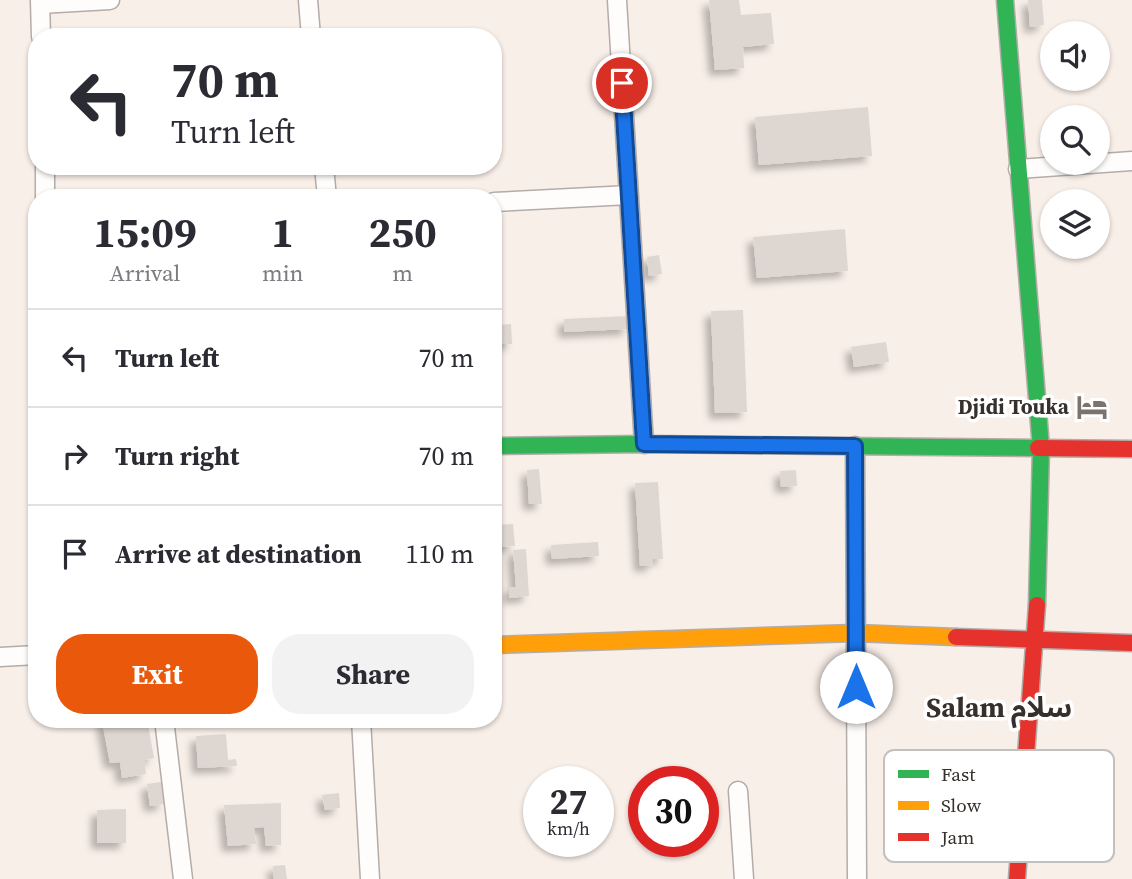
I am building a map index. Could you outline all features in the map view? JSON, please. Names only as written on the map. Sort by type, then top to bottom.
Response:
[{"type":"street","points":[[41,28],[40,2],[110,0]]},
{"type":"street","points":[[308,0],[310,28]]},
{"type":"street","points":[[617,0],[644,444]]},
{"type":"street","points":[[1005,0],[1041,448],[1036,640],[1027,750]]},
{"type":"street","points":[[1018,169],[1132,161]]},
{"type":"street","points":[[502,202],[629,195]]},
{"type":"street","points":[[502,446],[644,444],[1132,449]]},
{"type":"street","points":[[855,446],[857,879]]},
{"type":"street","points":[[502,645],[855,633],[1132,643]]},
{"type":"street","points":[[0,657],[28,655]]},
{"type":"street","points":[[165,728],[183,879]]},
{"type":"street","points":[[361,728],[370,879]]},
{"type":"street","points":[[738,790],[744,879]]},
{"type":"building","points":[[709,0],[739,0],[741,15],[771,13],[774,44],[743,47],[744,68],[715,70]]},
{"type":"building","points":[[1028,0],[1042,0],[1044,21],[1040,21],[1040,26],[1030,27]]},
{"type":"building","points":[[868,107],[872,156],[759,165],[755,117]]},
{"type":"building","points":[[845,229],[848,271],[757,278],[753,237]]},
{"type":"building","points":[[659,255],[662,274],[649,276],[647,257]]},
{"type":"building","points":[[743,310],[747,412],[715,413],[711,311]]},
{"type":"building","points":[[628,316],[629,329],[564,332],[564,319]]},
{"type":"building","points":[[511,324],[512,344],[502,344],[502,325]]},
{"type":"building","points":[[886,342],[889,362],[854,367],[851,347]]},
{"type":"building","points":[[539,469],[542,504],[529,504],[527,470]]},
{"type":"building","points":[[796,470],[797,486],[781,487],[780,471]]},
{"type":"building","points":[[658,482],[663,559],[653,559],[653,565],[640,566],[635,483]]},
{"type":"building","points":[[513,524],[515,546],[502,547],[502,525]]},
{"type":"building","points":[[598,542],[599,556],[552,559],[551,545]]},
{"type":"building","points":[[526,549],[529,596],[509,598],[509,587],[516,587],[513,550]]},
{"type":"building","points":[[103,728],[149,728],[154,758],[144,760],[146,774],[122,778],[120,762],[110,763]]},
{"type":"building","points":[[226,734],[228,760],[236,759],[237,766],[198,768],[196,736]]},
{"type":"building","points":[[161,782],[164,804],[150,806],[147,784]]},
{"type":"building","points":[[339,793],[340,808],[325,810],[322,795]]},
{"type":"building","points":[[281,803],[281,845],[266,846],[264,827],[254,828],[256,844],[228,846],[224,805]]},
{"type":"building","points":[[126,809],[126,843],[97,843],[97,810]]},
{"type":"building","points":[[285,865],[287,879],[274,879],[273,866]]},
{"type":"traffic: fast","points":[[1005,0],[1041,448],[1037,605]]},
{"type":"traffic: fast","points":[[502,446],[644,444],[1038,448]]},
{"type":"traffic: slow","points":[[502,645],[855,633],[956,637]]},
{"type":"traffic: jam","points":[[1038,448],[1132,449]]},
{"type":"traffic: jam","points":[[1026,750],[1037,605]]},
{"type":"traffic: jam","points":[[956,637],[1132,643]]},
{"type":"traffic: jam","points":[[1017,879],[1018,862]]},
{"type":"place","name":"Djidi Touka","points":[[1092,407]]},
{"type":"district","name":"Salam سلام","points":[[999,707]]},
{"type":"route","points":[[622,83],[644,444],[855,446],[856,687]]}]
